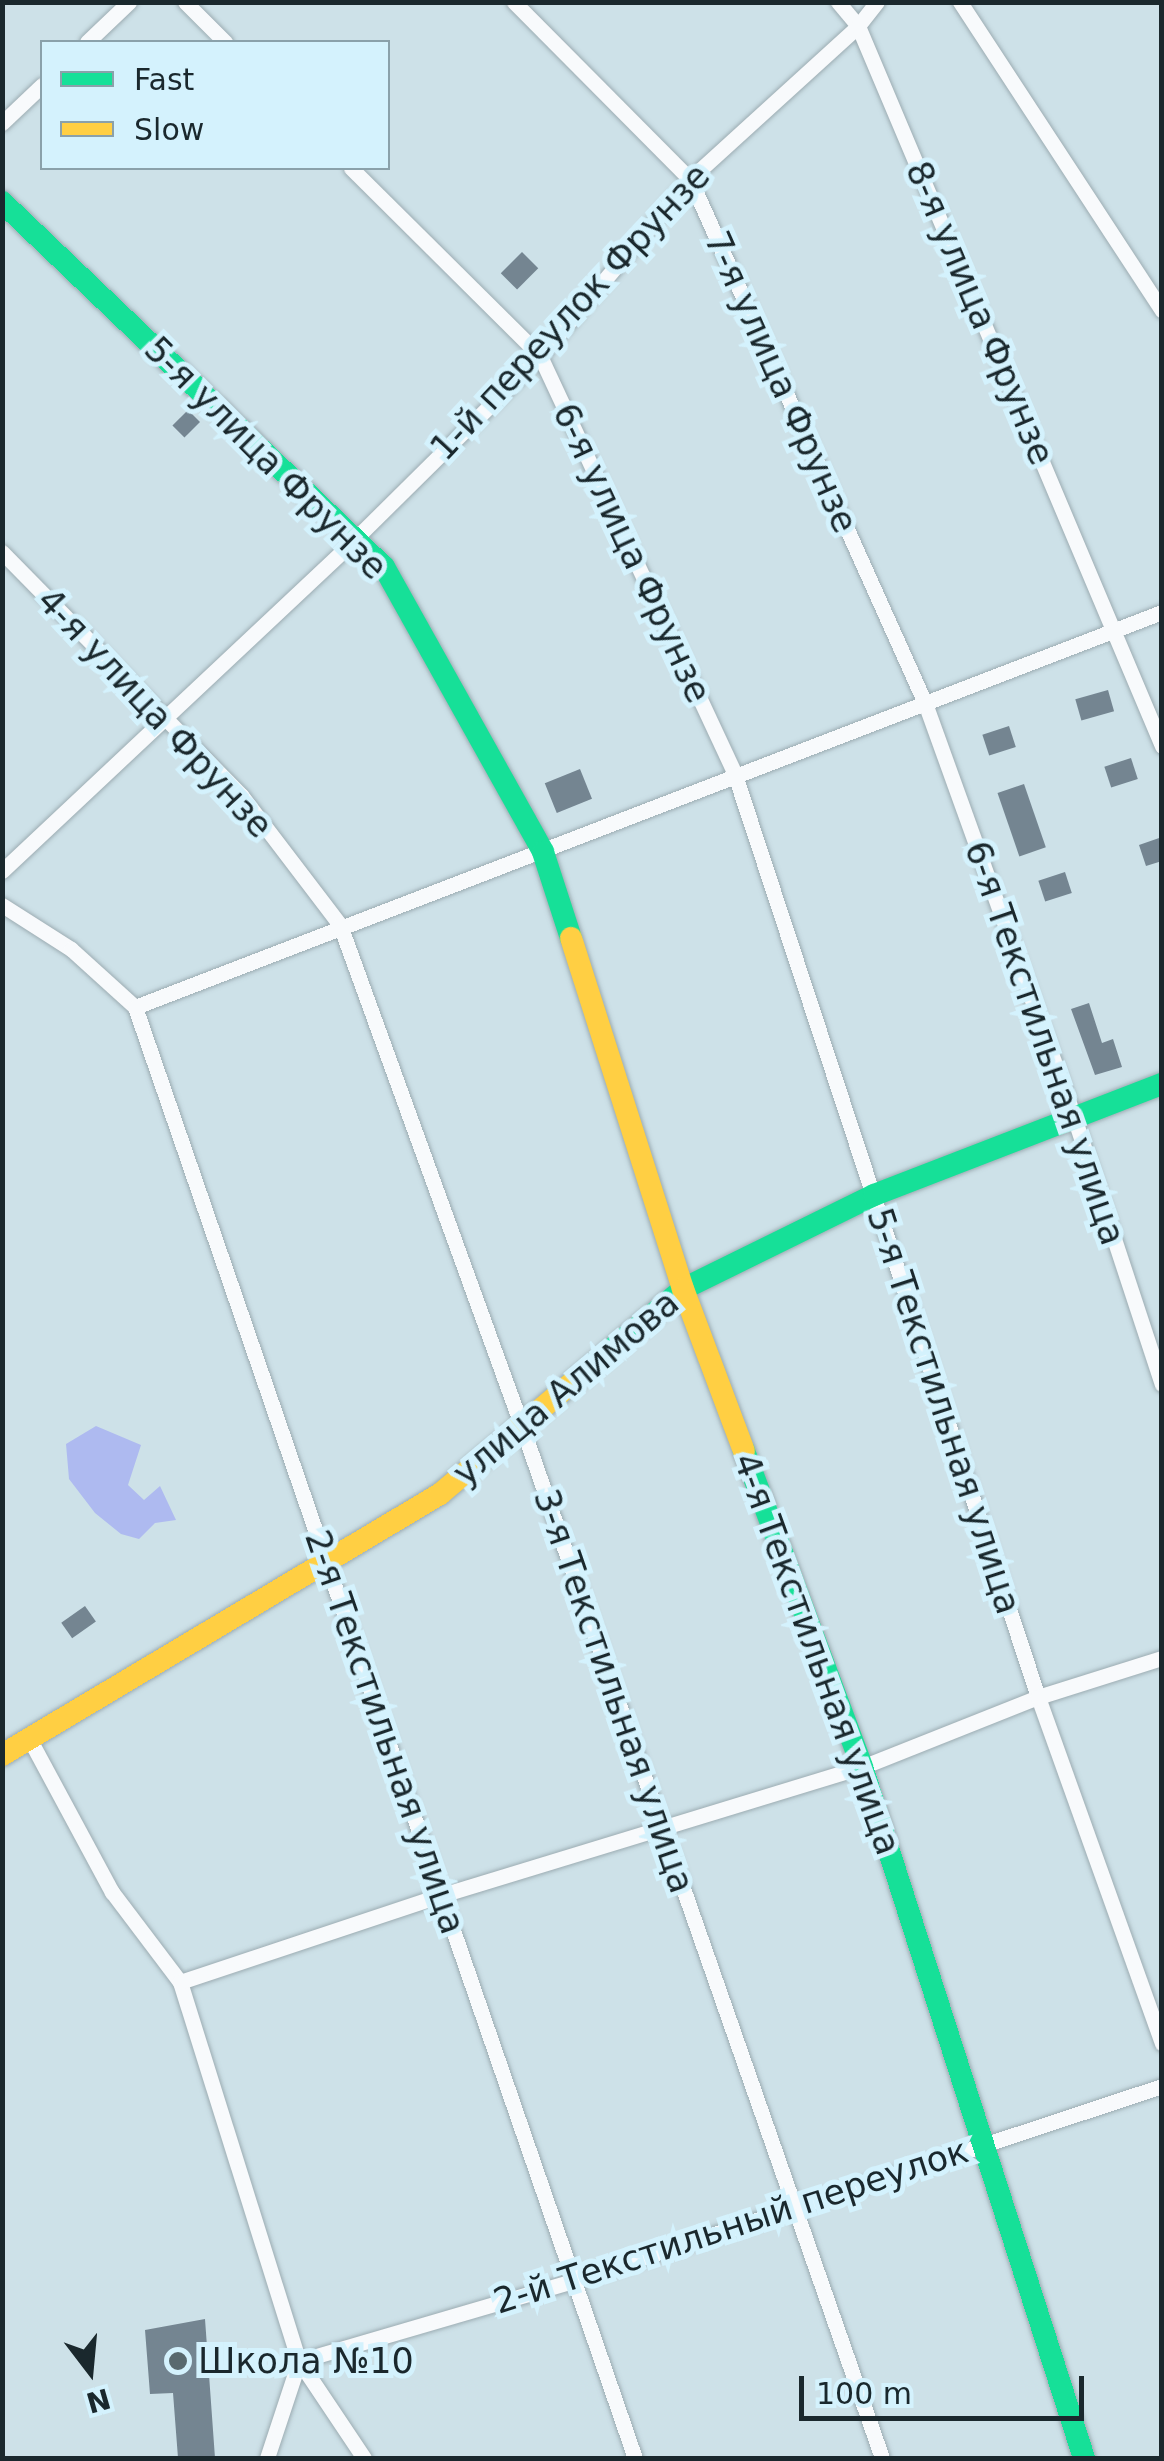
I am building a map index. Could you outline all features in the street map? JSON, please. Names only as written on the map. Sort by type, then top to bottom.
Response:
[{"type":"street","points":[[89,40],[129,2]]},
{"type":"street","points":[[185,2],[223,40]]},
{"type":"street","name":"7-я улица Фрунзе","points":[[514,2],[690,178],[925,703]]},
{"type":"street","name":"8-я улица Фрунзе","points":[[838,2],[858,26],[1162,746]]},
{"type":"street","name":"1-й переулок Фрунзе","points":[[2,871],[355,539],[540,356],[690,178],[858,26],[878,2]]},
{"type":"street","points":[[960,2],[1162,311]]},
{"type":"street","points":[[2,123],[40,87]]},
{"type":"street","name":"6-я улица Фрунзе","points":[[353,170],[540,356],[735,775]]},
{"type":"street","name":"5-я улица Фрунзе","points":[[2,202],[384,567],[543,852]]},
{"type":"street","name":"4-я улица Фрунзе","points":[[2,552],[241,795],[340,925]]},
{"type":"street","points":[[2,905],[71,949],[135,1006],[1162,612]]},
{"type":"street","name":"6-я Текстильная улица","points":[[925,703],[1075,1120],[1162,1384]]},
{"type":"street","name":"5-я Текстильная улица","points":[[735,775],[1038,1697],[1162,2044]]},
{"type":"street","name":"4-я Текстильная улица","points":[[543,852],[683,1289],[862,1767],[1084,2458]]},
{"type":"street","name":"3-я Текстильная улица","points":[[340,925],[522,1427],[882,2458]]},
{"type":"street","name":"2-я Текстильная улица","points":[[135,1006],[634,2458]]},
{"type":"street","name":"улица Алимова","points":[[2,1755],[329,1564],[440,1494],[683,1289],[874,1195],[1162,1084]]},
{"type":"street","points":[[180,1982],[660,1826],[862,1767],[1038,1697],[1162,1658]]},
{"type":"street","points":[[30,1740],[112,1892],[180,1982],[299,2361],[364,2458]]},
{"type":"street","name":"2-й Текстильный переулок","points":[[299,2361],[572,2282],[793,2205],[1162,2086]]},
{"type":"street","points":[[267,2458],[299,2361]]},
{"type":"water","points":[[96,1426],[141,1445],[128,1485],[144,1500],[160,1486],[176,1520],[155,1523],[139,1539],[121,1534],[95,1513],[69,1479],[66,1444]]},
{"type":"building","points":[[522,252],[538,268],[517,289],[501,273]]},
{"type":"building","points":[[188,410],[200,422],[184,438],[172,426]]},
{"type":"building","points":[[1108,690],[1114,711],[1081,721],[1075,699]]},
{"type":"building","points":[[1009,726],[1016,747],[989,756],[982,735]]},
{"type":"building","points":[[1131,758],[1138,779],[1111,788],[1104,767]]},
{"type":"building","points":[[580,769],[592,799],[557,813],[545,783]]},
{"type":"building","points":[[1024,784],[1046,847],[1019,856],[998,793]]},
{"type":"building","points":[[1162,837],[1162,861],[1146,866],[1139,845]]},
{"type":"building","points":[[1065,872],[1072,893],[1045,902],[1038,881]]},
{"type":"building","points":[[1089,1003],[1102,1043],[1113,1039],[1122,1067],[1095,1075],[1071,1009]]},
{"type":"building","points":[[85,1606],[96,1622],[72,1638],[61,1623]]},
{"type":"building","name":"Школа №10","points":[[205,2319],[215,2458],[178,2458],[173,2393],[150,2394],[145,2330]]},
{"type":"traffic: fast","points":[[2,202],[384,567],[543,852],[571,938]]},
{"type":"traffic: fast","points":[[573,1382],[683,1289],[874,1195],[1162,1084]]},
{"type":"traffic: fast","points":[[744,1451],[862,1767],[1084,2458]]},
{"type":"traffic: slow","points":[[571,938],[683,1289],[744,1451]]},
{"type":"traffic: slow","points":[[2,1755],[440,1494],[573,1382]]},
{"type":"place","name":"Школа №10","points":[[178,2361]]}]
